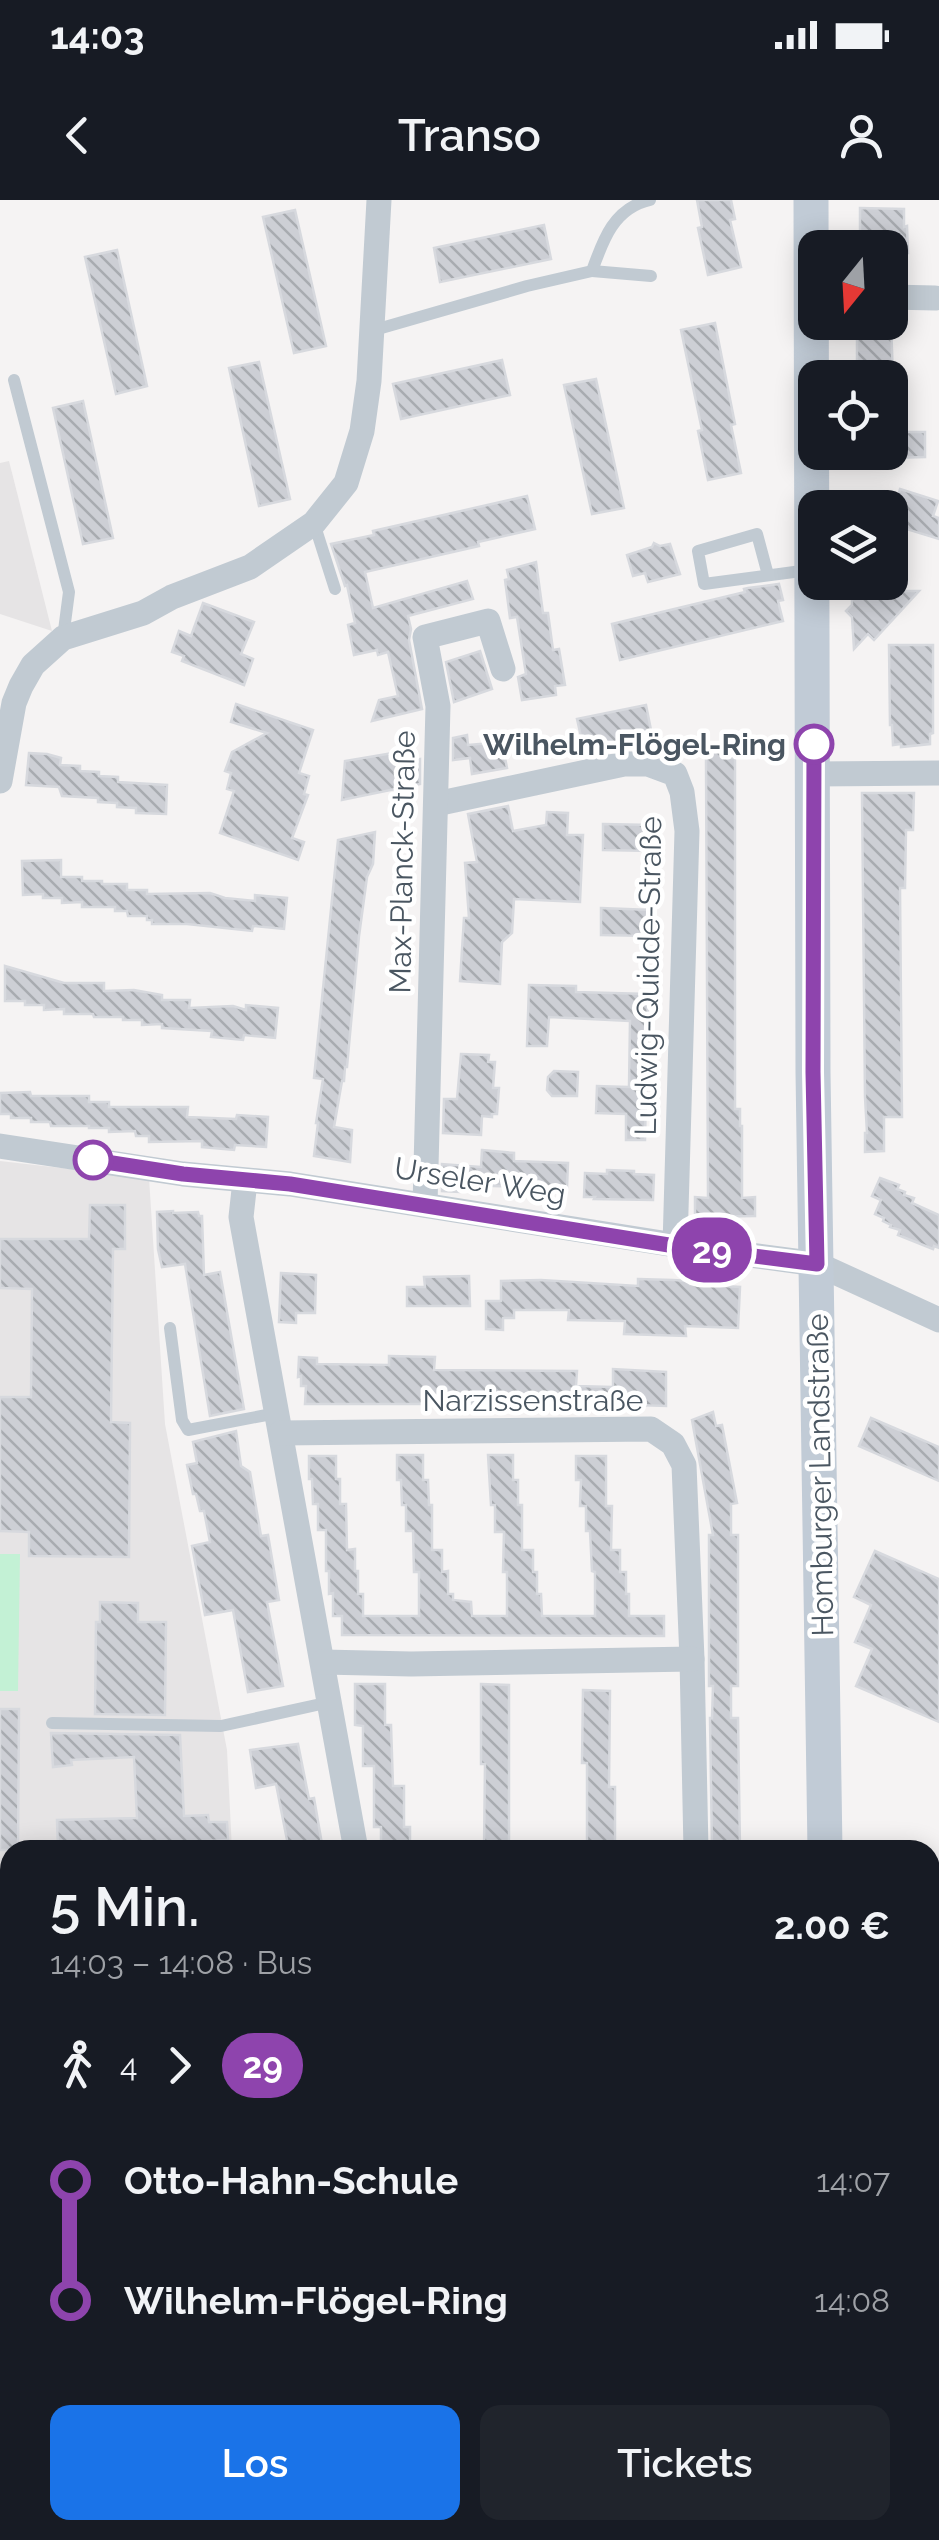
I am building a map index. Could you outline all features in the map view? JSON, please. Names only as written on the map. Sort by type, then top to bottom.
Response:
[{"type":"street","points":[[0,781],[14,703],[21,686],[33,665],[64,638],[143,613],[172,597],[250,567],[314,523],[346,483],[362,432],[369,380],[379,200]]},
{"type":"street","name":"Homburger Landstraße","points":[[811,200],[811,230]]},
{"type":"street","points":[[908,297],[938,297]]},
{"type":"street","name":"Homburger Landstraße","points":[[812,340],[812,490]]},
{"type":"street","name":"Homburger Landstraße","points":[[812,600],[813,1072],[825,1840]]},
{"type":"street","name":"Max-Planck-Straße","points":[[425,1205],[438,706],[425,637],[488,621],[502,669]]},
{"type":"street","name":"Ludwig-Quidde-Straße","points":[[436,804],[624,764],[648,764],[674,774],[682,792],[687,831],[675,1246]]},
{"type":"street","points":[[814,774],[939,773]]},
{"type":"street","name":"Urseler Weg","points":[[0,1146],[290,1184],[675,1246],[817,1264],[939,1320]]},
{"type":"street","points":[[245,1181],[241,1217],[354,1840]]},
{"type":"street","name":"Narzissenstraße","points":[[279,1423],[652,1429],[673,1444],[684,1465],[696,1840]]},
{"type":"street","points":[[323,1662],[692,1659]]},
{"type":"lane","points":[[592,271],[618,216],[650,200]]},
{"type":"lane","points":[[370,331],[592,271],[650,276]]},
{"type":"lane","points":[[14,380],[70,592],[64,638]]},
{"type":"lane","points":[[314,523],[335,589]]},
{"type":"lane","points":[[768,575],[757,534],[698,550],[704,584],[798,572]]},
{"type":"lane","points":[[170,1328],[182,1420],[188,1430],[279,1423]]},
{"type":"lane","points":[[52,1723],[220,1726],[330,1702]]},
{"type":"shaded area","points":[[9,461],[52,631],[0,614],[0,463]]},
{"type":"shaded area","points":[[0,1161],[149,1178],[165,1424],[227,1750],[232,1840],[0,1840]]},
{"type":"green space","points":[[0,1554],[20,1554],[18,1691],[0,1691]]},
{"type":"building","points":[[697,200],[731,200],[735,219],[730,220],[741,267],[708,275],[698,228],[702,227]]},
{"type":"building","points":[[860,208],[904,209],[907,230],[860,230]]},
{"type":"building","points":[[295,210],[326,346],[294,353],[263,217]]},
{"type":"building","points":[[544,225],[551,259],[440,282],[434,248]]},
{"type":"building","points":[[117,250],[147,386],[116,394],[85,257]]},
{"type":"building","points":[[715,323],[741,473],[708,480],[681,330]]},
{"type":"building","points":[[857,340],[892,340],[892,360],[857,360]]},
{"type":"building","points":[[502,360],[510,395],[401,419],[393,384]]},
{"type":"building","points":[[259,362],[290,499],[259,506],[229,368]]},
{"type":"building","points":[[596,379],[624,508],[592,514],[564,385]]},
{"type":"building","points":[[83,401],[113,538],[83,544],[53,408]]},
{"type":"building","points":[[908,432],[925,432],[925,457],[908,458]]},
{"type":"building","points":[[908,492],[938,501],[933,516],[939,518],[939,539],[908,530]]},
{"type":"building","points":[[527,496],[535,529],[365,572],[373,608],[467,581],[473,599],[408,616],[422,709],[372,721],[379,700],[398,696],[388,652],[354,655],[348,625],[355,623],[347,585],[331,544]]},
{"type":"building","points":[[654,543],[670,544],[680,574],[648,582],[645,573],[633,576],[627,555]]},
{"type":"building","points":[[536,562],[543,613],[548,613],[553,650],[559,649],[565,685],[555,686],[556,695],[522,700],[518,677],[526,674],[517,617],[510,618],[505,580],[509,579],[507,570]]},
{"type":"building","points":[[779,584],[783,621],[620,660],[612,624],[745,592],[748,588]]},
{"type":"building","points":[[908,591],[919,591],[874,640],[868,634],[854,649],[852,617],[846,611],[852,600],[908,600]]},
{"type":"building","points":[[203,603],[254,622],[241,654],[253,659],[244,685],[182,661],[184,656],[172,652],[179,631],[191,636]]},
{"type":"building","points":[[889,645],[933,645],[930,744],[893,745]]},
{"type":"building","points":[[480,651],[492,689],[454,702],[446,662]]},
{"type":"building","points":[[236,704],[313,730],[299,773],[309,776],[304,794],[308,795],[292,838],[304,842],[298,860],[220,833],[234,791],[227,789],[231,773],[225,771],[232,752],[267,733],[231,722]]},
{"type":"building","points":[[646,705],[653,740],[585,754],[577,719]]},
{"type":"building","points":[[467,735],[468,745],[502,742],[507,768],[472,774],[470,758],[453,760],[453,738]]},
{"type":"building","points":[[710,747],[731,747],[731,758],[735,758],[735,1109],[740,1109],[742,1126],[742,1198],[755,1197],[755,1216],[695,1217],[695,1197],[708,1198],[706,758],[710,758]]},
{"type":"building","points":[[399,752],[401,763],[420,759],[420,784],[342,800],[345,761]]},
{"type":"building","points":[[29,753],[61,758],[60,765],[80,766],[80,771],[118,777],[118,782],[167,785],[166,814],[136,813],[136,808],[98,802],[98,798],[62,796],[59,787],[26,785]]},
{"type":"building","points":[[862,793],[914,793],[913,830],[906,830],[905,888],[900,888],[902,1117],[884,1117],[884,1151],[865,1152],[867,1133]]},
{"type":"building","points":[[508,806],[513,831],[546,825],[547,812],[568,813],[567,835],[583,835],[580,902],[514,899],[512,933],[502,942],[500,984],[460,981],[464,918],[469,918],[465,863],[477,862],[468,814]]},
{"type":"building","points":[[603,824],[652,825],[651,851],[603,850]]},
{"type":"building","points":[[375,832],[359,936],[347,1067],[334,1127],[352,1130],[350,1162],[314,1156],[323,1079],[314,1078],[338,840]]},
{"type":"building","points":[[61,860],[61,877],[127,884],[127,890],[147,890],[147,894],[210,893],[255,901],[255,895],[287,898],[284,929],[253,926],[252,931],[152,924],[147,916],[128,916],[127,911],[115,911],[115,907],[82,907],[82,902],[62,903],[62,898],[43,898],[43,894],[23,895],[22,861]]},
{"type":"building","points":[[601,908],[651,910],[650,936],[601,935]]},
{"type":"building","points":[[5,966],[64,983],[104,983],[104,991],[134,990],[162,995],[162,1000],[190,1000],[189,1008],[278,1008],[275,1038],[211,1037],[212,1031],[142,1025],[142,1020],[123,1017],[64,1014],[64,1009],[44,1010],[44,1005],[5,1001]]},
{"type":"building","points":[[529,985],[576,986],[576,992],[648,994],[645,1140],[626,1140],[626,1114],[596,1113],[597,1086],[629,1087],[630,1021],[549,1017],[547,1046],[527,1046]]},
{"type":"building","points":[[461,1054],[489,1055],[488,1062],[495,1062],[497,1114],[482,1116],[481,1135],[443,1133],[444,1099],[457,1099]]},
{"type":"building","points":[[554,1071],[578,1072],[577,1096],[552,1096],[547,1090],[548,1077]]},
{"type":"building","points":[[30,1092],[31,1096],[89,1096],[89,1102],[109,1102],[109,1107],[188,1107],[187,1117],[268,1117],[266,1147],[235,1145],[234,1150],[202,1147],[202,1141],[149,1142],[149,1136],[136,1136],[135,1131],[51,1126],[50,1122],[31,1122],[31,1118],[0,1114],[0,1093]]},
{"type":"building","points":[[482,1150],[514,1153],[514,1161],[568,1163],[567,1188],[459,1185],[459,1192],[442,1191],[442,1164],[481,1167]]},
{"type":"building","points":[[607,1170],[654,1175],[653,1200],[584,1197],[585,1173],[607,1174]]},
{"type":"building","points":[[880,1178],[899,1185],[897,1189],[914,1198],[912,1203],[939,1215],[939,1248],[898,1235],[900,1230],[875,1214],[881,1200],[872,1196]]},
{"type":"building","points":[[90,1205],[125,1205],[125,1249],[113,1249],[111,1422],[130,1423],[129,1557],[29,1556],[29,1532],[0,1531],[0,1397],[31,1397],[32,1289],[0,1288],[0,1239],[89,1239]]},
{"type":"building","points":[[157,1212],[198,1212],[202,1216],[204,1275],[220,1272],[244,1409],[210,1416],[185,1264],[162,1267],[158,1249]]},
{"type":"building","points":[[281,1273],[316,1275],[315,1313],[296,1313],[296,1323],[279,1322]]},
{"type":"building","points":[[469,1276],[470,1306],[407,1306],[407,1287],[425,1287],[424,1277]]},
{"type":"building","points":[[638,1279],[740,1287],[738,1328],[685,1326],[686,1336],[624,1334],[625,1321],[568,1320],[569,1310],[514,1310],[514,1318],[503,1318],[503,1330],[486,1329],[486,1301],[501,1301],[501,1281],[638,1286]]},
{"type":"building","points":[[389,1356],[435,1357],[434,1370],[577,1371],[576,1386],[613,1387],[613,1369],[666,1372],[666,1406],[305,1404],[306,1386],[301,1386],[301,1376],[298,1377],[299,1357],[317,1358],[317,1364],[389,1365]]},
{"type":"building","points":[[713,1412],[716,1426],[722,1425],[737,1503],[731,1504],[731,1535],[738,1535],[738,1686],[731,1686],[731,1718],[738,1718],[740,1840],[712,1840],[709,1535],[713,1535],[692,1420]]},
{"type":"building","points":[[871,1418],[939,1447],[939,1481],[859,1446]]},
{"type":"building","points":[[236,1431],[241,1466],[250,1472],[261,1536],[268,1535],[279,1600],[267,1602],[283,1686],[248,1692],[233,1610],[205,1615],[192,1546],[210,1542],[204,1511],[200,1511],[193,1494],[187,1465],[197,1463],[193,1442]]},
{"type":"building","points":[[397,1455],[423,1455],[423,1480],[428,1480],[432,1505],[432,1550],[442,1550],[442,1572],[448,1571],[448,1594],[453,1594],[453,1600],[471,1602],[472,1616],[507,1616],[504,1532],[495,1532],[488,1455],[513,1455],[513,1480],[518,1480],[518,1505],[522,1505],[522,1550],[533,1550],[542,1616],[595,1616],[595,1572],[590,1531],[586,1531],[586,1506],[580,1506],[581,1480],[576,1480],[576,1456],[606,1456],[606,1506],[612,1506],[611,1550],[620,1550],[620,1572],[626,1572],[629,1616],[664,1616],[664,1636],[342,1635],[342,1616],[333,1616],[333,1593],[329,1594],[326,1571],[326,1530],[318,1530],[318,1504],[313,1504],[309,1456],[336,1456],[340,1504],[346,1504],[347,1550],[355,1549],[363,1616],[419,1616],[419,1572],[414,1572],[413,1531],[406,1531],[406,1505],[402,1505],[401,1480],[397,1480]]},
{"type":"building","points":[[875,1551],[939,1579],[939,1722],[856,1686],[872,1649],[855,1642],[871,1605],[854,1597]]},
{"type":"building","points":[[100,1602],[138,1603],[138,1622],[166,1622],[165,1715],[95,1714],[96,1622],[100,1622]]},
{"type":"building","points":[[355,1684],[385,1684],[385,1725],[391,1725],[393,1786],[404,1786],[404,1827],[410,1827],[410,1840],[381,1840],[381,1827],[374,1827],[374,1766],[363,1766],[363,1726],[355,1725]]},
{"type":"building","points":[[481,1684],[509,1685],[509,1840],[484,1840],[485,1764],[481,1764]]},
{"type":"building","points":[[583,1690],[610,1691],[609,1787],[615,1787],[615,1840],[587,1840],[587,1763],[582,1763]]},
{"type":"building","points":[[0,1709],[19,1709],[18,1840],[0,1840]]},
{"type":"building","points":[[51,1733],[180,1735],[184,1816],[208,1815],[209,1822],[227,1822],[228,1840],[58,1840],[57,1820],[137,1818],[134,1757],[71,1760],[72,1765],[53,1767]]},
{"type":"building","points":[[298,1744],[321,1840],[287,1840],[276,1784],[256,1788],[250,1750]]},
{"type":"bus line","name":"29","points":[[93,1160],[183,1174],[290,1184],[675,1246],[817,1264],[814,744]]},
{"type":"place","name":"Wilhelm-Flögel-Ring","points":[[814,744]]}]
